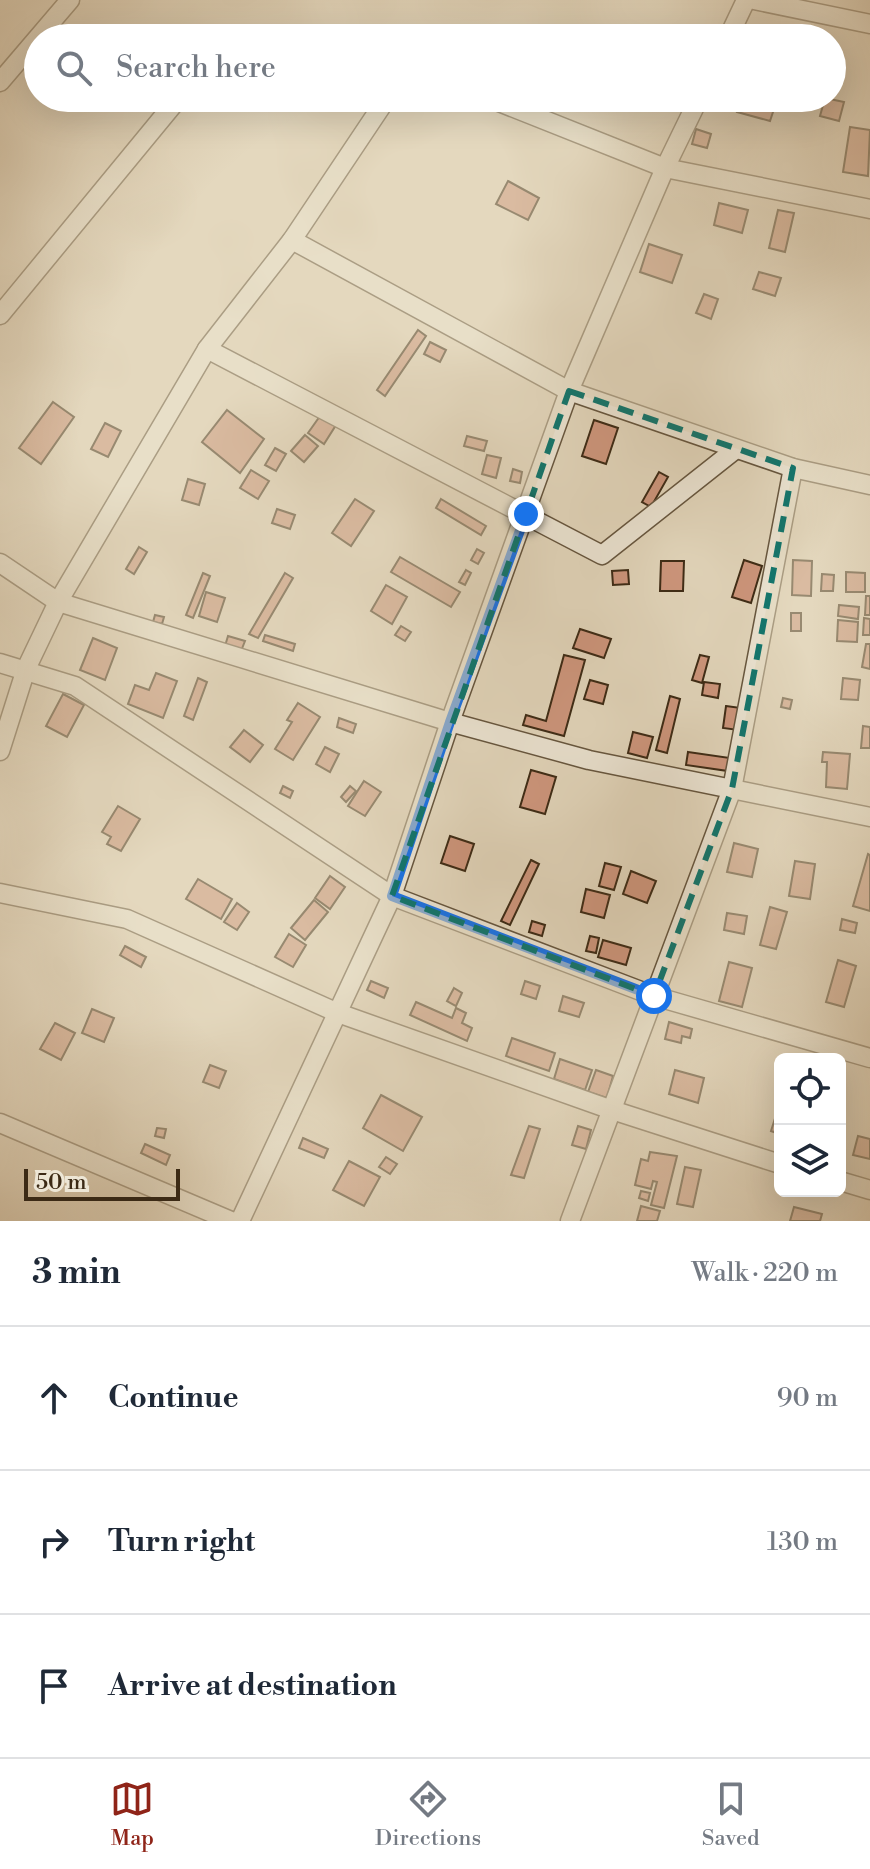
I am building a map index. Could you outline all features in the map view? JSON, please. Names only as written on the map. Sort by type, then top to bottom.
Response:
[{"type":"street","points":[[50,24],[70,0]]},
{"type":"street","points":[[735,24],[746,0]]},
{"type":"street","points":[[754,0],[870,24]]},
{"type":"street","points":[[0,82],[24,54]]},
{"type":"street","points":[[0,315],[167,112]]},
{"type":"street","points":[[0,751],[26,669],[58,602],[207,349],[292,240],[378,112]]},
{"type":"street","points":[[524,112],[665,168],[870,209]]},
{"type":"street","points":[[240,1221],[392,896],[450,722],[569,391],[692,112]]},
{"type":"street","points":[[292,240],[569,391],[793,468],[870,485]]},
{"type":"street","points":[[207,349],[602,555],[736,449]]},
{"type":"street","points":[[570,1221],[732,789],[793,468]]},
{"type":"street","points":[[0,563],[58,602],[450,722],[589,760],[870,817]]},
{"type":"street","points":[[0,663],[75,686],[392,896],[654,996],[870,1058]]},
{"type":"street","points":[[0,893],[127,919],[338,1013],[612,1110],[774,1162]]},
{"type":"street","points":[[0,1123],[231,1221]]},
{"type":"street","points":[[846,1183],[870,1190]]},
{"type":"highlighted area","points":[[569,391],[793,468],[732,789],[654,996],[392,896]]},
{"type":"building","points":[[737,112],[773,112],[770,121]]},
{"type":"building","points":[[821,112],[841,112],[839,121],[820,116]]},
{"type":"building","points":[[850,127],[870,130],[868,176],[843,172]]},
{"type":"building","points":[[696,129],[711,134],[707,148],[692,144]]},
{"type":"building","points":[[508,181],[539,198],[528,220],[496,204]]},
{"type":"building","points":[[719,203],[748,210],[742,233],[714,225]]},
{"type":"building","points":[[778,210],[794,213],[785,252],[769,248]]},
{"type":"building","points":[[649,244],[682,255],[672,283],[640,272]]},
{"type":"building","points":[[759,272],[781,278],[775,296],[753,289]]},
{"type":"building","points":[[704,294],[718,299],[711,319],[696,313]]},
{"type":"building","points":[[418,330],[426,336],[385,396],[377,390]]},
{"type":"building","points":[[430,342],[446,350],[440,362],[424,354]]},
{"type":"building","points":[[53,402],[74,417],[41,464],[19,448]]},
{"type":"building","points":[[227,410],[264,439],[240,473],[202,442]]},
{"type":"building","points":[[320,416],[336,425],[324,444],[308,433]]},
{"type":"building","points":[[594,420],[618,428],[606,464],[582,456]]},
{"type":"building","points":[[105,423],[121,431],[108,457],[91,449]]},
{"type":"building","points":[[305,435],[318,446],[304,462],[291,451]]},
{"type":"building","points":[[467,436],[487,441],[484,451],[464,446]]},
{"type":"building","points":[[275,448],[286,454],[276,471],[265,465]]},
{"type":"building","points":[[487,455],[501,458],[496,478],[482,474]]},
{"type":"building","points":[[513,469],[522,472],[520,483],[510,481]]},
{"type":"building","points":[[251,470],[269,481],[258,499],[240,488]]},
{"type":"building","points":[[659,472],[668,477],[651,507],[642,502]]},
{"type":"building","points":[[188,479],[205,484],[199,505],[182,500]]},
{"type":"building","points":[[355,499],[374,511],[351,546],[332,533]]},
{"type":"building","points":[[441,499],[486,526],[481,535],[436,508]]},
{"type":"building","points":[[277,509],[295,515],[290,529],[272,523]]},
{"type":"building","points":[[139,547],[147,552],[134,574],[126,569]]},
{"type":"building","points":[[477,549],[484,553],[478,564],[471,560]]},
{"type":"building","points":[[400,557],[460,592],[451,607],[391,572]]},
{"type":"building","points":[[744,560],[762,566],[751,603],[732,597]]},
{"type":"building","points":[[793,560],[812,561],[811,596],[792,595]]},
{"type":"building","points":[[661,561],[684,561],[683,591],[660,591]]},
{"type":"building","points":[[466,570],[471,573],[465,585],[459,582]]},
{"type":"building","points":[[628,570],[629,584],[613,585],[612,571]]},
{"type":"building","points":[[846,572],[865,573],[865,592],[846,592]]},
{"type":"building","points":[[203,573],[210,576],[193,618],[186,615]]},
{"type":"building","points":[[285,573],[293,578],[258,638],[249,634]]},
{"type":"building","points":[[822,574],[834,575],[833,591],[821,591]]},
{"type":"building","points":[[386,585],[407,597],[392,624],[371,611]]},
{"type":"building","points":[[206,592],[225,598],[217,622],[199,616]]},
{"type":"building","points":[[866,596],[870,596],[870,615],[865,615]]},
{"type":"building","points":[[839,605],[859,607],[858,619],[838,616]]},
{"type":"building","points":[[791,613],[801,613],[801,631],[791,631]]},
{"type":"building","points":[[155,615],[164,617],[162,624],[153,622]]},
{"type":"building","points":[[864,618],[870,619],[870,635],[863,635]]},
{"type":"building","points":[[838,620],[858,622],[857,642],[837,641]]},
{"type":"building","points":[[401,626],[411,632],[405,641],[395,635]]},
{"type":"building","points":[[580,629],[611,639],[604,658],[573,648]]},
{"type":"building","points":[[265,635],[295,644],[293,651],[263,641]]},
{"type":"building","points":[[228,636],[245,641],[241,651],[225,646]]},
{"type":"building","points":[[93,638],[117,648],[105,680],[80,670]]},
{"type":"building","points":[[866,644],[870,644],[870,669],[862,667]]},
{"type":"building","points":[[564,655],[585,660],[564,736],[523,725],[526,715],[546,721]]},
{"type":"building","points":[[700,655],[709,657],[702,683],[692,680]]},
{"type":"building","points":[[156,673],[177,681],[163,718],[128,704],[135,685],[149,690]]},
{"type":"building","points":[[198,678],[207,682],[193,720],[184,716]]},
{"type":"building","points":[[843,678],[860,680],[858,700],[841,699]]},
{"type":"building","points":[[590,680],[608,685],[603,704],[584,699]]},
{"type":"building","points":[[704,682],[720,684],[718,698],[702,695]]},
{"type":"building","points":[[63,694],[84,705],[67,737],[46,726]]},
{"type":"building","points":[[670,696],[680,699],[667,753],[656,750]]},
{"type":"building","points":[[783,698],[792,700],[790,709],[781,707]]},
{"type":"building","points":[[298,703],[320,717],[293,760],[275,749],[292,722],[287,720]]},
{"type":"building","points":[[726,706],[741,708],[738,730],[723,728]]},
{"type":"building","points":[[339,718],[356,724],[353,733],[337,727]]},
{"type":"building","points":[[863,726],[870,727],[870,748],[861,748]]},
{"type":"building","points":[[244,730],[263,745],[250,762],[230,747]]},
{"type":"building","points":[[633,732],[653,737],[647,758],[628,753]]},
{"type":"building","points":[[325,747],[339,754],[330,772],[316,764]]},
{"type":"building","points":[[688,752],[730,758],[728,771],[686,765]]},
{"type":"building","points":[[823,752],[850,754],[847,789],[826,787],[827,762],[822,762]]},
{"type":"building","points":[[531,770],[556,777],[545,814],[520,807]]},
{"type":"building","points":[[364,781],[381,792],[365,816],[348,806]]},
{"type":"building","points":[[283,786],[293,791],[290,798],[280,793]]},
{"type":"building","points":[[350,786],[356,791],[346,802],[341,797]]},
{"type":"building","points":[[118,806],[140,819],[121,851],[107,844],[111,837],[102,832]]},
{"type":"building","points":[[450,836],[474,844],[465,871],[441,863]]},
{"type":"building","points":[[734,843],[758,849],[752,877],[727,872]]},
{"type":"building","points":[[870,855],[870,911],[853,906]]},
{"type":"building","points":[[531,860],[539,864],[510,925],[501,921]]},
{"type":"building","points":[[795,861],[815,864],[810,899],[789,896]]},
{"type":"building","points":[[605,863],[621,867],[614,890],[599,886]]},
{"type":"building","points":[[631,871],[656,881],[647,903],[623,894]]},
{"type":"building","points":[[330,876],[345,887],[330,909],[315,898]]},
{"type":"building","points":[[198,879],[232,899],[221,919],[186,899]]},
{"type":"building","points":[[586,889],[610,895],[604,918],[581,912]]},
{"type":"building","points":[[314,900],[328,912],[305,940],[291,928]]},
{"type":"building","points":[[237,903],[249,912],[237,930],[224,922]]},
{"type":"building","points":[[770,907],[787,912],[776,949],[760,945]]},
{"type":"building","points":[[727,913],[747,916],[744,934],[724,930]]},
{"type":"building","points":[[842,919],[857,923],[855,933],[840,930]]},
{"type":"building","points":[[532,921],[545,925],[542,936],[529,932]]},
{"type":"building","points":[[289,934],[306,945],[293,967],[275,957]]},
{"type":"building","points":[[590,936],[599,938],[596,953],[586,951]]},
{"type":"building","points":[[603,940],[631,948],[626,965],[598,957]]},
{"type":"building","points":[[125,946],[146,957],[141,967],[120,955]]},
{"type":"building","points":[[838,960],[856,966],[844,1007],[826,1002]]},
{"type":"building","points":[[729,962],[752,968],[742,1007],[719,1001]]},
{"type":"building","points":[[371,981],[388,988],[384,998],[367,990]]},
{"type":"building","points":[[525,981],[540,986],[536,999],[521,994]]},
{"type":"building","points":[[454,988],[462,993],[456,1006],[447,1001]]},
{"type":"building","points":[[563,996],[584,1003],[579,1017],[559,1011]]},
{"type":"building","points":[[416,1002],[452,1018],[456,1008],[466,1013],[462,1023],[472,1028],[467,1041],[410,1015]]},
{"type":"building","points":[[92,1009],[114,1018],[104,1042],[82,1033]]},
{"type":"building","points":[[669,1022],[692,1029],[690,1038],[682,1036],[681,1043],[665,1039]]},
{"type":"building","points":[[55,1023],[75,1033],[61,1060],[40,1049]]},
{"type":"building","points":[[512,1038],[555,1053],[549,1071],[506,1056]]},
{"type":"building","points":[[560,1059],[592,1070],[585,1090],[554,1079]]},
{"type":"building","points":[[210,1065],[226,1071],[219,1088],[203,1082]]},
{"type":"building","points":[[596,1070],[613,1076],[607,1098],[588,1092]]},
{"type":"building","points":[[675,1070],[704,1078],[698,1103],[669,1094]]},
{"type":"building","points":[[381,1095],[422,1117],[403,1151],[363,1128]]},
{"type":"building","points":[[529,1126],[540,1129],[524,1178],[511,1175]]},
{"type":"building","points":[[578,1126],[591,1130],[586,1149],[572,1145]]},
{"type":"building","points":[[157,1128],[166,1129],[164,1138],[155,1136]]},
{"type":"building","points":[[858,1136],[870,1139],[870,1159],[853,1155]]},
{"type":"building","points":[[303,1138],[328,1149],[324,1158],[299,1148]]},
{"type":"building","points":[[145,1144],[170,1155],[166,1165],[141,1153]]},
{"type":"building","points":[[650,1152],[677,1156],[664,1208],[651,1205],[657,1182],[653,1181],[651,1189],[635,1185],[641,1159],[648,1161]]},
{"type":"building","points":[[386,1157],[397,1164],[390,1174],[379,1167]]},
{"type":"building","points":[[349,1161],[380,1177],[364,1206],[333,1190]]},
{"type":"building","points":[[685,1167],[701,1170],[693,1207],[677,1204]]},
{"type":"building","points":[[641,1191],[650,1193],[648,1201],[639,1198]]},
{"type":"building","points":[[641,1206],[660,1211],[657,1221],[637,1221]]},
{"type":"building","points":[[794,1207],[822,1214],[820,1221],[790,1221]]},
{"type":"route","points":[[526,514],[450,722],[392,896],[654,996]]}]
